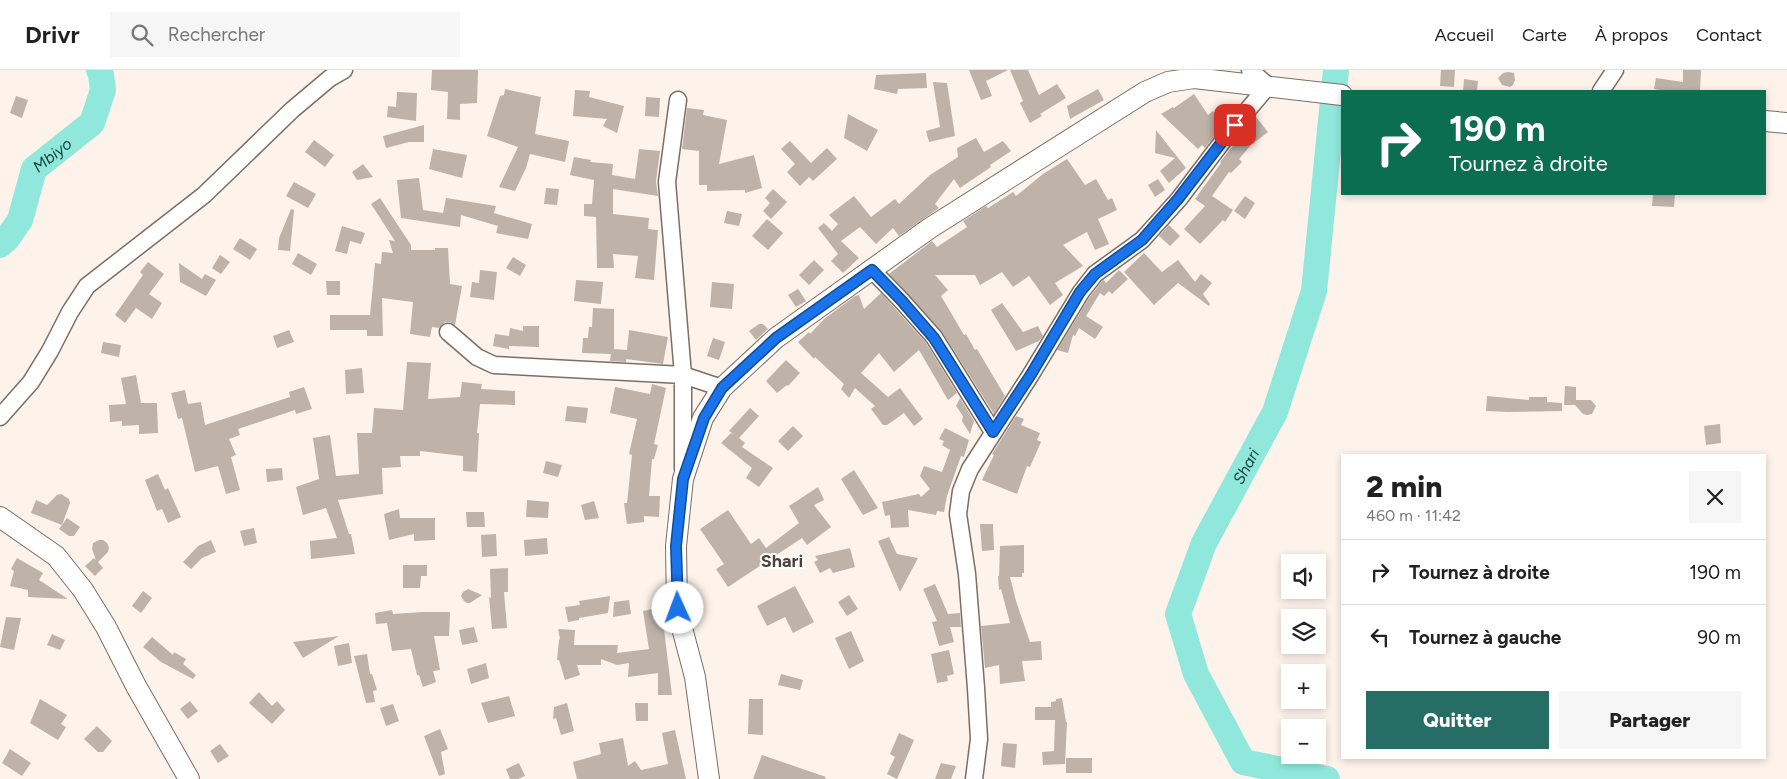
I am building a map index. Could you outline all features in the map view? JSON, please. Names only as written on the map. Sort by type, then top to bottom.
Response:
[{"type":"street","points":[[0,417],[31,382],[50,351],[70,312],[87,286],[204,194],[292,110],[330,78],[344,70]]},
{"type":"street","points":[[1250,70],[1268,86]]},
{"type":"street","points":[[1602,90],[1615,70]]},
{"type":"street","points":[[683,479],[704,418],[722,388],[776,338],[930,228],[1145,92],[1168,82],[1194,78],[1341,96]]},
{"type":"street","points":[[974,779],[979,739],[976,688],[967,574],[958,514],[961,491],[970,469],[1030,376],[1080,292],[1095,274],[1142,240],[1178,199],[1235,125],[1268,86]]},
{"type":"street","points":[[678,100],[667,182],[683,375],[683,479],[676,546],[678,608],[695,677],[709,779]]},
{"type":"street","points":[[1766,121],[1787,123]]},
{"type":"street","points":[[872,270],[934,338],[993,432]]},
{"type":"street","points":[[448,332],[477,357],[494,365],[683,375],[722,388]]},
{"type":"street","points":[[0,517],[56,556],[83,590],[106,627],[136,686],[189,779]]},
{"type":"building","points":[[432,70],[478,70],[477,103],[460,104],[460,120],[447,119],[448,92],[431,90]]},
{"type":"building","points":[[969,70],[1008,70],[986,81],[992,96],[981,100]]},
{"type":"building","points":[[1010,70],[1028,70],[1039,95],[1057,84],[1066,98],[1040,114],[1042,116],[1030,123],[1020,103],[1023,101]]},
{"type":"building","points":[[1441,70],[1455,70],[1454,87],[1440,86]]},
{"type":"building","points":[[1683,70],[1701,70],[1700,90],[1654,89],[1656,78],[1683,82]]},
{"type":"building","points":[[926,73],[927,88],[898,89],[897,94],[874,89],[876,75]]},
{"type":"building","points":[[1503,73],[1514,73],[1515,80],[1510,87],[1502,85],[1498,78]]},
{"type":"building","points":[[1464,79],[1478,81],[1477,90],[1463,90]]},
{"type":"building","points":[[933,82],[947,83],[955,136],[929,142],[926,131],[940,127]]},
{"type":"building","points":[[505,89],[541,97],[535,134],[569,141],[565,162],[530,154],[526,168],[515,191],[499,187],[518,147],[487,136],[500,96],[504,95]]},
{"type":"building","points":[[1098,89],[1104,100],[1070,119],[1067,106]]},
{"type":"building","points":[[575,90],[590,91],[589,97],[624,106],[617,133],[603,126],[607,119],[573,116]]},
{"type":"building","points":[[397,92],[417,93],[416,121],[387,117],[388,106],[396,107]]},
{"type":"building","points":[[1194,94],[1208,115],[1213,111],[1224,123],[1205,148],[1202,145],[1198,149],[1161,114],[1174,108]]},
{"type":"building","points":[[16,96],[28,100],[22,118],[10,113]]},
{"type":"building","points":[[646,97],[660,98],[659,117],[645,116]]},
{"type":"building","points":[[687,108],[704,110],[703,115],[727,120],[719,164],[754,155],[762,188],[745,193],[745,190],[707,191],[707,185],[699,185],[699,151],[682,149]]},
{"type":"building","points":[[848,114],[878,130],[867,151],[844,138]]},
{"type":"building","points":[[1256,117],[1268,132],[1251,145],[1239,159],[1242,162],[1231,173],[1229,172],[1212,196],[1233,210],[1225,222],[1223,220],[1200,244],[1184,229],[1205,206],[1195,199],[1220,162]]},
{"type":"building","points":[[424,125],[424,142],[409,142],[386,148],[383,136]]},
{"type":"building","points":[[1156,130],[1186,168],[1169,183],[1160,171],[1175,158],[1155,153]]},
{"type":"building","points":[[976,138],[984,152],[1003,141],[1011,151],[960,188],[954,179],[935,204],[939,208],[899,236],[893,228],[876,244],[860,227],[841,241],[859,258],[843,273],[831,261],[838,254],[818,228],[824,223],[832,231],[838,224],[829,215],[854,196],[871,217],[895,199],[899,204],[930,175],[958,157],[957,148]]},
{"type":"building","points":[[314,140],[334,155],[325,167],[305,152]]},
{"type":"building","points":[[790,141],[811,163],[827,148],[837,159],[813,181],[809,177],[800,186],[787,172],[795,164],[781,149]]},
{"type":"building","points":[[433,149],[467,155],[462,178],[429,169]]},
{"type":"building","points":[[639,149],[660,151],[656,182],[658,196],[613,189],[613,214],[649,218],[648,229],[658,230],[654,280],[635,278],[638,256],[613,254],[614,268],[597,268],[596,217],[584,216],[584,204],[592,204],[594,180],[570,175],[574,157],[591,160],[590,162],[613,164],[612,175],[635,179]]},
{"type":"building","points":[[1067,159],[1085,185],[1096,179],[1108,200],[1112,198],[1117,210],[1098,219],[1109,244],[1095,250],[1087,232],[1063,245],[1083,266],[1055,283],[1063,295],[1050,305],[1029,276],[1013,287],[1002,272],[980,285],[975,275],[935,275],[948,290],[941,296],[964,335],[966,334],[975,350],[977,349],[1005,396],[994,414],[942,332],[889,274],[932,241],[937,247],[967,227],[963,221],[986,206],[988,208],[1013,192],[1016,196],[1043,174]]},
{"type":"building","points":[[363,164],[373,177],[357,180],[352,172]]},
{"type":"building","points":[[419,178],[423,210],[443,213],[446,198],[496,206],[494,213],[532,224],[528,239],[496,233],[498,226],[461,215],[460,227],[401,218],[397,180]]},
{"type":"building","points":[[1158,179],[1165,190],[1155,197],[1148,185]]},
{"type":"building","points":[[294,182],[316,194],[308,208],[286,196]]},
{"type":"building","points":[[546,188],[559,189],[557,205],[544,204]]},
{"type":"building","points":[[773,189],[787,202],[771,219],[763,211],[770,203],[765,198]]},
{"type":"building","points":[[1653,195],[1675,195],[1674,207],[1652,206]]},
{"type":"building","points":[[1245,196],[1255,203],[1245,219],[1234,211]]},
{"type":"building","points":[[380,198],[411,245],[411,250],[448,248],[450,284],[462,286],[455,325],[445,322],[439,328],[432,327],[430,337],[410,334],[413,302],[382,298],[383,336],[367,336],[367,330],[330,330],[330,315],[370,315],[375,263],[381,264],[382,252],[393,253],[389,240],[395,241],[371,204]]},
{"type":"building","points":[[291,209],[294,210],[290,251],[278,250],[279,238]]},
{"type":"building","points":[[727,211],[742,214],[739,226],[724,223]]},
{"type":"building","points":[[767,219],[783,233],[768,250],[752,236]]},
{"type":"building","points":[[1169,225],[1180,236],[1170,246],[1159,236]]},
{"type":"building","points":[[342,226],[365,233],[361,244],[350,241],[347,254],[335,251]]},
{"type":"building","points":[[240,238],[257,249],[250,260],[233,249]]},
{"type":"building","points":[[298,253],[317,264],[311,275],[292,264]]},
{"type":"building","points":[[1144,253],[1162,272],[1178,260],[1195,282],[1201,274],[1212,283],[1203,294],[1210,304],[1209,306],[1178,283],[1154,305],[1124,272]]},
{"type":"building","points":[[220,255],[230,262],[221,274],[212,268]]},
{"type":"building","points":[[513,257],[526,265],[520,276],[506,268]]},
{"type":"building","points":[[814,260],[824,270],[809,285],[799,275]]},
{"type":"building","points":[[148,262],[164,274],[149,294],[162,303],[152,319],[136,308],[125,323],[115,315],[143,275],[140,272]]},
{"type":"building","points":[[179,263],[202,279],[205,274],[216,280],[206,296],[180,282]]},
{"type":"building","points":[[480,270],[497,272],[494,300],[470,297],[472,282],[479,283]]},
{"type":"building","points":[[1119,270],[1128,279],[1112,294],[1109,291],[1104,296],[1100,293],[1086,316],[1103,327],[1095,339],[1079,328],[1075,336],[1073,335],[1068,353],[1057,350],[1089,298],[1102,281],[1104,280],[1106,283]]},
{"type":"building","points":[[576,280],[603,282],[601,304],[574,301]]},
{"type":"building","points":[[326,281],[340,281],[340,295],[327,295]]},
{"type":"building","points":[[712,282],[734,284],[732,309],[710,307]]},
{"type":"building","points":[[798,289],[806,301],[796,307],[788,295]]},
{"type":"building","points":[[881,293],[926,343],[957,393],[948,400],[919,350],[894,372],[879,353],[861,373],[888,397],[900,388],[923,419],[914,426],[904,413],[887,425],[883,425],[871,409],[875,406],[855,388],[849,398],[841,389],[844,384],[815,357],[814,359],[798,342],[809,332],[810,334],[824,319],[855,296],[859,295],[864,309]]},
{"type":"building","points":[[1002,303],[1023,332],[1038,326],[1043,336],[1039,341],[1016,351],[991,310]]},
{"type":"building","points":[[593,308],[614,309],[614,349],[627,350],[629,330],[668,337],[663,364],[626,359],[626,362],[610,361],[611,354],[582,353],[583,338],[588,338],[589,327],[592,327]]},
{"type":"building","points":[[759,324],[763,324],[768,329],[756,340],[749,331]]},
{"type":"building","points":[[523,326],[539,326],[539,347],[509,346],[509,349],[493,346],[495,334],[509,336],[510,328],[523,331]]},
{"type":"building","points":[[289,330],[294,342],[277,348],[273,336]]},
{"type":"building","points":[[713,338],[725,342],[719,360],[707,356]]},
{"type":"building","points":[[103,342],[121,345],[119,357],[101,353]]},
{"type":"building","points":[[786,360],[800,373],[788,386],[777,393],[766,381]]},
{"type":"building","points":[[407,362],[431,363],[428,399],[460,397],[462,382],[482,384],[481,389],[515,391],[515,405],[480,404],[477,433],[479,433],[477,472],[463,471],[463,456],[420,451],[420,456],[400,456],[401,467],[382,468],[383,494],[338,500],[349,534],[351,534],[355,554],[311,559],[310,541],[337,538],[326,508],[303,515],[296,487],[319,479],[313,438],[330,435],[336,476],[359,474],[357,433],[372,433],[374,408],[403,410]]},
{"type":"building","points":[[362,368],[364,393],[346,394],[345,370]]},
{"type":"building","points":[[136,375],[141,403],[157,403],[158,433],[139,434],[139,425],[122,426],[122,421],[110,422],[109,405],[126,404],[121,378]]},
{"type":"building","points":[[652,384],[666,388],[654,444],[658,445],[654,459],[652,459],[649,496],[660,496],[659,517],[644,516],[644,522],[627,524],[624,503],[627,503],[632,455],[629,454],[637,419],[610,413],[615,387],[650,394]]},
{"type":"building","points":[[1565,386],[1576,387],[1576,400],[1591,400],[1596,406],[1592,414],[1583,414],[1575,405],[1564,405]]},
{"type":"building","points":[[304,387],[312,409],[296,414],[295,410],[238,429],[240,435],[229,439],[236,455],[231,457],[240,490],[226,494],[218,466],[195,472],[182,418],[178,419],[171,393],[185,390],[188,404],[201,402],[205,425],[290,397],[289,392]]},
{"type":"building","points":[[1487,396],[1529,400],[1529,397],[1547,397],[1547,402],[1562,403],[1562,411],[1486,411]]},
{"type":"building","points":[[960,398],[974,421],[970,434],[962,421],[963,416],[956,406]]},
{"type":"building","points":[[567,406],[588,408],[586,423],[565,421]]},
{"type":"building","points":[[750,408],[759,416],[739,438],[745,443],[742,447],[773,468],[759,487],[746,478],[752,468],[721,443],[731,433],[735,435],[729,431]]},
{"type":"building","points":[[1016,416],[1024,419],[1021,425],[1040,433],[1037,440],[1041,442],[1030,467],[1027,466],[1017,494],[982,480],[994,455],[992,454]]},
{"type":"building","points":[[1720,424],[1721,443],[1706,445],[1704,426]]},
{"type":"building","points":[[793,426],[803,436],[788,451],[778,441]]},
{"type":"building","points":[[945,428],[969,440],[964,457],[961,456],[947,496],[944,512],[937,511],[936,515],[908,510],[909,527],[891,528],[890,515],[885,516],[882,502],[919,494],[921,497],[930,489],[920,476],[924,466],[942,472],[950,450],[942,445],[944,441],[939,439]]},
{"type":"building","points":[[546,461],[562,465],[558,477],[543,473]]},
{"type":"building","points":[[282,468],[283,480],[267,482],[266,469]]},
{"type":"building","points":[[854,470],[878,508],[863,515],[841,479]]},
{"type":"building","points":[[158,474],[165,490],[168,488],[181,517],[168,523],[162,509],[157,511],[145,480]]},
{"type":"building","points":[[818,487],[824,500],[814,505],[831,527],[807,545],[802,538],[728,587],[716,569],[724,564],[700,529],[728,510],[751,544],[759,538],[766,548],[799,523],[789,506]]},
{"type":"building","points":[[61,494],[69,499],[70,503],[62,525],[31,513],[36,500],[47,505],[57,495]]},
{"type":"building","points":[[527,500],[549,502],[548,518],[526,517]]},
{"type":"building","points":[[594,501],[599,518],[585,520],[581,505]]},
{"type":"building","points":[[399,509],[400,518],[435,518],[435,540],[414,541],[414,534],[389,540],[384,514]]},
{"type":"building","points":[[466,512],[484,512],[485,527],[467,527]]},
{"type":"building","points":[[67,518],[80,527],[74,536],[69,536],[59,529]]},
{"type":"building","points":[[980,524],[993,524],[994,550],[982,551]]},
{"type":"building","points":[[254,528],[257,543],[244,546],[240,531]]},
{"type":"building","points":[[496,534],[497,556],[482,557],[481,535]]},
{"type":"building","points":[[889,537],[897,554],[918,558],[900,592],[878,541]]},
{"type":"building","points":[[547,538],[548,554],[525,556],[524,540]]},
{"type":"building","points":[[103,540],[109,547],[108,552],[98,562],[103,568],[95,576],[85,566],[94,558],[96,560],[92,549],[93,543]]},
{"type":"building","points":[[211,540],[216,552],[202,558],[191,569],[183,562],[198,546]]},
{"type":"building","points":[[1024,545],[1024,573],[1022,573],[1022,577],[1010,577],[1030,642],[1041,641],[1042,660],[1022,661],[1025,681],[1000,684],[999,665],[985,668],[981,626],[1010,623],[1001,589],[999,590],[1000,546]]},
{"type":"building","points":[[850,548],[855,567],[833,573],[830,568],[820,573],[814,562],[818,560],[815,556]]},
{"type":"building","points":[[17,558],[43,573],[39,580],[68,599],[28,597],[28,590],[10,586],[14,571],[11,569]]},
{"type":"building","points":[[403,565],[427,565],[427,576],[421,576],[420,588],[403,588]]},
{"type":"building","points":[[508,568],[508,592],[504,592],[507,628],[492,629],[489,597],[491,598],[490,569]]},
{"type":"building","points":[[935,584],[948,614],[960,613],[961,627],[950,627],[954,642],[939,646],[932,622],[937,621],[923,589]]},
{"type":"building","points":[[795,586],[814,622],[793,633],[785,617],[767,626],[757,606]]},
{"type":"building","points":[[468,589],[482,595],[467,603],[461,596]]},
{"type":"building","points":[[143,591],[152,598],[141,613],[132,606]]},
{"type":"building","points":[[849,595],[858,609],[847,616],[838,602]]},
{"type":"building","points":[[610,596],[608,613],[568,622],[565,607],[580,605],[579,601]]},
{"type":"building","points":[[629,600],[631,614],[613,617],[614,602]]},
{"type":"building","points":[[658,608],[662,629],[664,629],[672,695],[658,695],[658,673],[628,677],[629,663],[617,665],[601,659],[601,665],[577,665],[580,675],[565,680],[559,660],[557,660],[560,639],[558,629],[575,630],[574,645],[618,645],[617,653],[649,649],[643,611]]},
{"type":"building","points":[[392,610],[393,614],[450,612],[449,636],[434,636],[440,670],[433,671],[436,682],[423,687],[419,675],[417,675],[411,649],[392,651],[387,623],[376,624],[375,613]]},
{"type":"building","points":[[6,617],[21,618],[14,650],[0,647]]},
{"type":"building","points":[[474,627],[478,642],[462,645],[459,630]]},
{"type":"building","points":[[851,631],[864,661],[849,669],[835,638]]},
{"type":"building","points":[[52,634],[65,640],[60,650],[47,645]]},
{"type":"building","points":[[339,636],[303,658],[293,642]]},
{"type":"building","points":[[152,637],[173,655],[174,652],[186,659],[183,664],[196,675],[193,679],[161,662],[143,647]]},
{"type":"building","points":[[349,643],[352,663],[338,666],[334,646]]},
{"type":"building","points":[[949,650],[954,674],[947,676],[948,681],[937,683],[931,654]]},
{"type":"building","points":[[367,654],[370,674],[372,674],[377,690],[373,691],[375,702],[366,703],[354,656]]},
{"type":"building","points":[[486,663],[489,678],[471,684],[467,669]]},
{"type":"building","points":[[781,674],[803,680],[800,690],[778,685]]},
{"type":"building","points":[[259,692],[272,706],[277,701],[285,710],[272,724],[249,703]]},
{"type":"building","points":[[509,696],[515,716],[488,723],[481,703]]},
{"type":"building","points":[[1062,698],[1067,722],[1065,764],[1043,765],[1042,752],[1054,751],[1055,720],[1035,720],[1035,707],[1051,707],[1051,702]]},
{"type":"building","points":[[40,699],[67,715],[61,724],[66,727],[58,740],[30,723]]},
{"type":"building","points":[[749,699],[763,699],[763,735],[748,734]]},
{"type":"building","points":[[190,701],[198,711],[188,719],[180,709]]},
{"type":"building","points":[[567,703],[574,731],[561,735],[556,718],[553,719],[554,707]]},
{"type":"building","points":[[635,703],[648,703],[648,721],[636,721]]},
{"type":"building","points":[[393,704],[399,721],[386,726],[380,708]]},
{"type":"building","points":[[97,726],[112,741],[103,752],[98,752],[84,739]]},
{"type":"building","points":[[440,729],[448,749],[441,752],[445,774],[439,776],[424,736]]},
{"type":"building","points":[[675,730],[686,779],[577,779],[573,762],[601,754],[599,743],[623,738],[628,766],[635,761],[641,770],[668,764],[662,733]]},
{"type":"building","points":[[899,733],[914,740],[897,779],[887,774],[895,757],[890,754]]},
{"type":"building","points":[[1003,743],[1017,744],[1015,768],[1001,766]]},
{"type":"building","points":[[220,744],[229,756],[218,763],[210,751]]},
{"type":"building","points":[[10,749],[31,763],[22,776],[2,763]]},
{"type":"building","points":[[762,755],[826,777],[825,779],[753,779]]},
{"type":"building","points":[[1066,758],[1092,758],[1092,773],[1066,773]]},
{"type":"building","points":[[519,763],[525,776],[518,779],[510,779],[506,769]]},
{"type":"building","points":[[941,763],[956,766],[951,779],[935,779]]},
{"type":"waterway","name":"Mbiyo","points":[[0,245],[7,239],[20,220],[34,169],[92,123],[103,90],[99,70]]},
{"type":"waterway","name":"Shari","points":[[1327,779],[1243,762],[1196,674],[1178,614],[1204,543],[1275,412],[1314,291],[1336,70]]},
{"type":"district","name":"Shari","points":[[782,561]]},
{"type":"route","points":[[678,608],[676,546],[683,479],[704,418],[722,388],[776,338],[872,270],[934,338],[993,432],[1030,376],[1080,292],[1095,274],[1142,240],[1178,199],[1235,125]]}]
